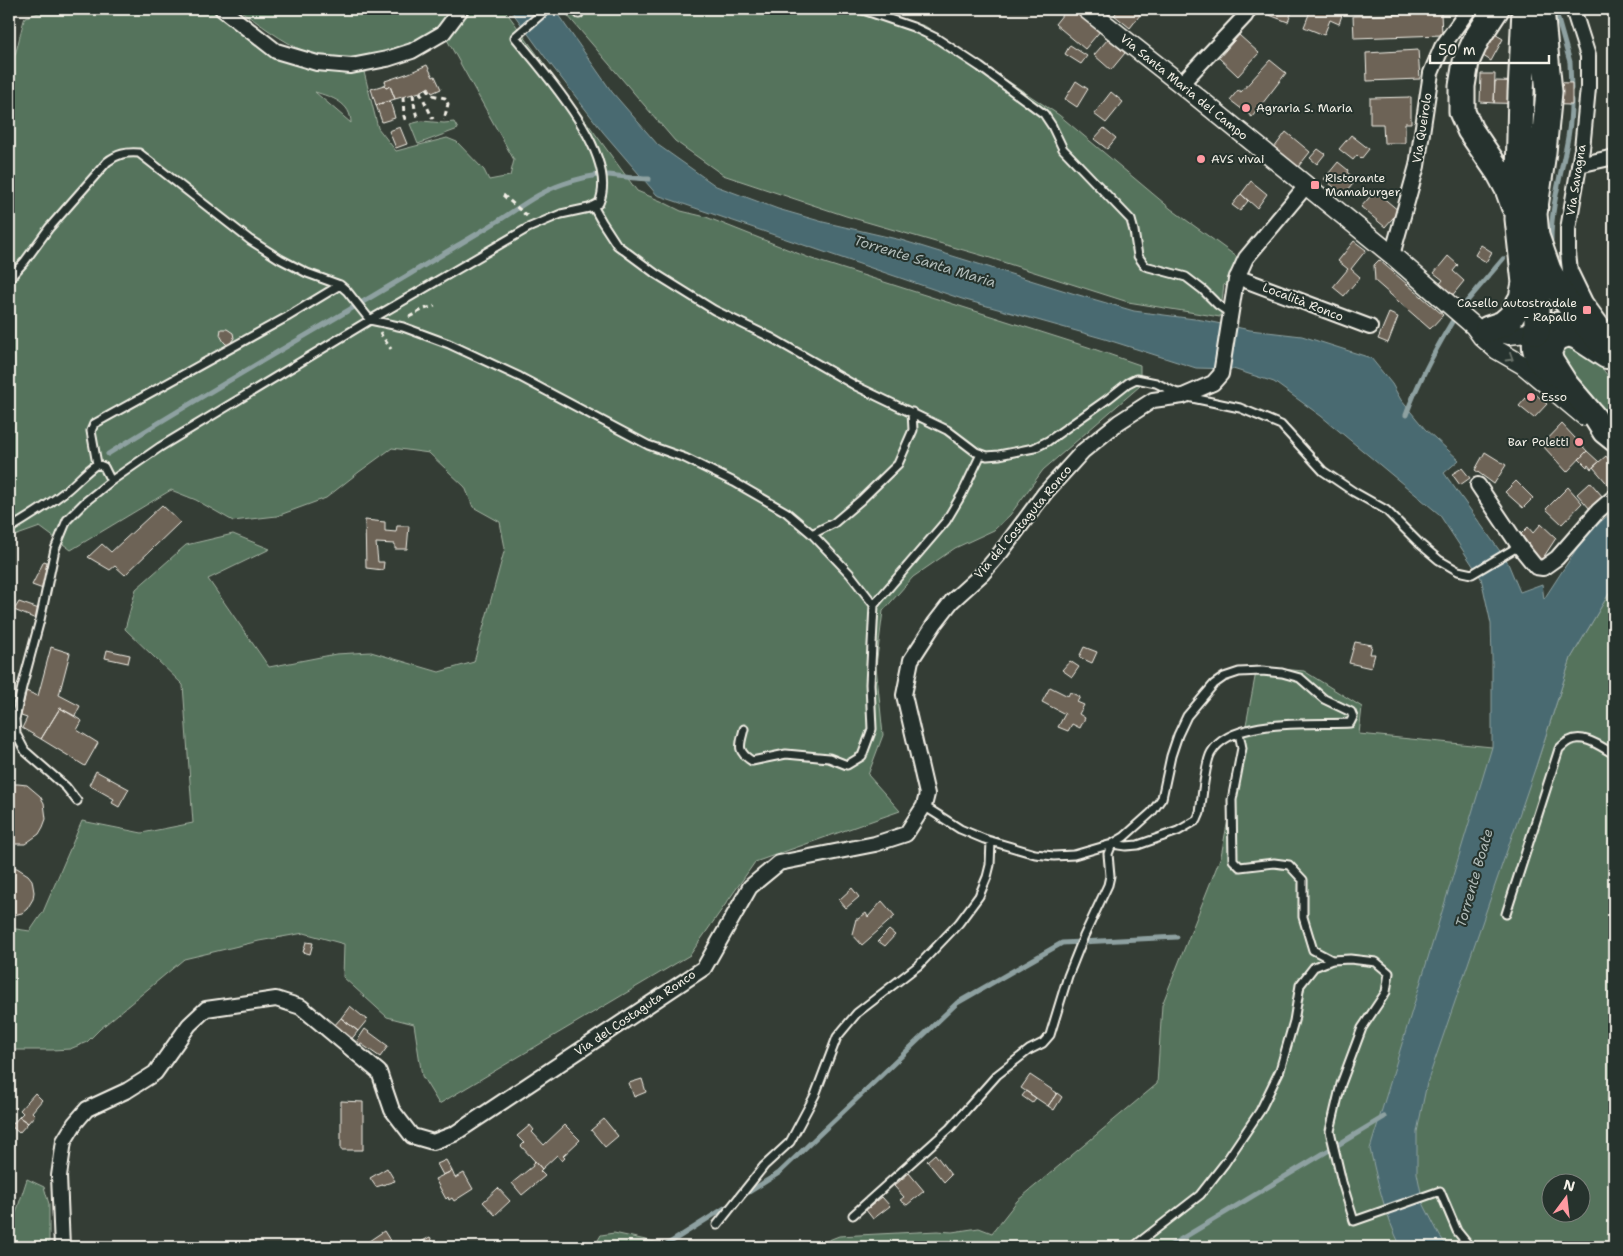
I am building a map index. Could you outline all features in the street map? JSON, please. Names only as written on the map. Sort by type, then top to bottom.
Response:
[{"type":"highway","points":[[1496,9],[1477,38],[1466,62],[1462,86],[1462,112],[1470,130],[1500,174],[1536,236],[1540,251],[1562,296],[1612,355]]},
{"type":"highway","points":[[1477,139],[1471,112],[1472,83],[1486,44],[1505,9]]},
{"type":"highway","points":[[1516,9],[1510,43],[1508,142],[1521,213]]},
{"type":"highway","points":[[1521,213],[1534,214],[1549,92],[1537,10]]},
{"type":"highway","points":[[1476,325],[1503,324],[1511,317],[1522,298],[1526,283],[1522,249],[1520,93],[1537,10]]},
{"type":"highway","points":[[1522,249],[1534,277],[1538,332]]},
{"type":"main road","points":[[1566,383],[1545,369],[1537,360],[1534,341],[1538,332],[1549,325],[1560,323],[1572,326],[1612,355]]},
{"type":"main road","points":[[1611,439],[1566,383],[1550,358],[1552,346],[1560,338],[1569,335],[1612,355]]},
{"type":"street","points":[[222,9],[276,51],[317,63],[351,66],[412,51],[443,33],[460,9]]},
{"type":"street","name":"Via Santa Maria del Campo","points":[[1086,9],[1392,255],[1452,308],[1476,325],[1482,337],[1497,350],[1522,365],[1611,439]]},
{"type":"street","points":[[1181,84],[1245,16],[1249,9]]},
{"type":"street","name":"Via Queirolo","points":[[1392,255],[1416,166],[1431,73],[1442,47],[1469,9]]},
{"type":"street","name":"Via Savagna","points":[[1574,9],[1588,56],[1588,88],[1579,165],[1568,229],[1568,253],[1570,271],[1612,355]]},
{"type":"street","points":[[1579,165],[1614,157]]},
{"type":"street","points":[[1230,315],[1237,277],[1246,258],[1306,186]]},
{"type":"street","name":"Località Ronco","points":[[1237,277],[1370,327]]},
{"type":"street","name":"Via del Costaguta Ronco","points":[[62,1247],[58,1176],[64,1141],[75,1123],[88,1109],[128,1090],[155,1074],[188,1025],[206,1009],[276,999],[301,1007],[380,1072],[392,1110],[412,1136],[433,1142],[454,1134],[704,968],[750,887],[779,863],[875,844],[906,834],[924,806],[927,794],[904,695],[911,660],[952,601],[983,573],[1002,552],[1045,493],[1082,451],[1119,422],[1153,400],[1183,396],[1213,383],[1220,374],[1230,315]]},
{"type":"street","points":[[1476,325],[1509,334],[1538,332]]},
{"type":"street","points":[[1478,485],[1519,546],[1536,567],[1543,568],[1557,558],[1614,497]]},
{"type":"lane","points":[[77,801],[66,787],[25,751],[16,734],[15,719],[40,620],[55,550],[67,520],[84,502],[160,447],[528,228],[561,214],[599,203],[603,194],[600,164],[582,124],[515,37],[547,9]]},
{"type":"lane","points":[[860,9],[913,27],[936,38],[980,66],[1044,114],[1063,150],[1130,220],[1134,231],[1138,256],[1145,266],[1186,277],[1230,315]]},
{"type":"lane","points":[[9,279],[49,228],[106,162],[116,155],[128,152],[138,153],[150,160],[250,240],[307,273],[340,286],[374,320],[403,327],[448,344],[520,377],[648,445],[685,458],[734,482],[786,512],[812,534],[850,574],[874,605]]},
{"type":"lane","points":[[593,206],[617,245],[656,274],[714,310],[772,338],[856,386],[948,430],[976,452],[986,456],[1034,448],[1048,441],[1136,379],[1156,383],[1183,396],[1240,408],[1281,425],[1323,471],[1354,492],[1386,510],[1420,544],[1439,560],[1458,571],[1472,574],[1519,546]]},
{"type":"lane","points":[[97,464],[91,431],[94,424],[340,286]]},
{"type":"lane","points":[[812,534],[834,523],[898,464],[913,430],[912,412]]},
{"type":"lane","points":[[744,729],[740,747],[743,755],[752,761],[786,754],[829,758],[847,765],[862,756],[872,729],[870,684],[874,605],[946,521],[962,494],[981,454]]},
{"type":"lane","points":[[97,464],[104,467],[111,481]]},
{"type":"lane","points":[[9,530],[66,491],[90,468],[97,464]]},
{"type":"lane","points":[[924,806],[960,829],[991,841],[1035,854],[1054,856],[1074,855],[1112,844],[1124,837],[1152,812],[1162,798],[1171,756],[1187,716],[1214,684],[1224,677],[1239,672],[1262,671],[1282,673],[1300,678],[1324,699],[1351,712],[1353,717],[1350,723],[1278,724],[1230,736],[1211,753],[1200,813],[1197,820],[1178,831],[1138,845],[1112,844]]},
{"type":"lane","points":[[1239,733],[1242,748],[1232,800],[1233,860],[1240,867],[1274,863],[1289,866],[1303,880],[1303,917],[1313,950],[1332,960]]},
{"type":"lane","points":[[1506,914],[1559,749],[1569,740],[1579,738],[1590,740],[1614,754]]},
{"type":"lane","points":[[717,1225],[764,1166],[790,1142],[815,1095],[838,1037],[856,1013],[919,966],[959,923],[980,896],[990,865],[991,841]]},
{"type":"lane","points":[[853,1215],[950,1128],[997,1075],[1029,1050],[1043,1043],[1050,1035],[1068,976],[1084,936],[1108,886],[1110,876],[1108,854],[1112,844]]},
{"type":"lane","points":[[1133,1247],[1200,1195],[1225,1163],[1260,1111],[1280,1070],[1294,1021],[1300,985],[1314,967],[1332,960],[1350,959],[1376,962],[1389,973],[1386,992],[1362,1028],[1344,1076],[1330,1131],[1342,1182],[1354,1221],[1440,1191],[1457,1231],[1470,1247]]},
{"type":"path","points":[[428,88],[432,95],[445,98],[448,104],[444,120]]},
{"type":"path","points":[[420,92],[432,119]]},
{"type":"path","points":[[413,94],[418,120]]},
{"type":"path","points":[[402,97],[406,122]]},
{"type":"path","points":[[503,195],[527,217]]},
{"type":"path","points":[[390,324],[398,323],[424,308],[435,306]]},
{"type":"path","points":[[374,320],[391,349]]},
{"type":"green space","points":[[53,9],[216,9],[293,64],[339,73],[363,68],[378,128],[396,151],[447,138],[457,142],[484,170],[489,180],[510,176],[514,160],[445,36],[460,15],[472,9],[504,9],[637,191],[681,211],[706,217],[812,259],[1140,365],[1140,386],[1043,470],[1010,515],[994,530],[955,548],[913,577],[883,611],[876,666],[883,735],[868,775],[900,811],[755,862],[690,955],[439,1104],[422,1076],[414,1024],[387,1017],[343,977],[344,944],[304,933],[259,941],[184,959],[87,1042],[70,1049],[9,1050],[9,928],[30,931],[43,912],[82,821],[142,833],[193,823],[183,685],[125,629],[136,589],[186,545],[233,534],[270,549],[208,579],[269,667],[336,654],[371,652],[439,672],[474,662],[505,548],[500,522],[473,507],[465,487],[429,453],[392,448],[326,498],[277,516],[233,521],[196,500],[171,490],[71,550],[40,527],[9,538],[9,68],[25,17]],"holes":[[[315,92],[334,99],[344,106],[348,110],[351,123]]]},
{"type":"green space","points":[[238,9],[300,9],[307,13],[321,9],[450,9],[435,30],[416,41],[385,52],[351,57],[334,57],[319,56],[297,48]]},
{"type":"green space","points":[[562,9],[866,9],[925,26],[1059,115],[1171,209],[1237,257],[1226,286],[1224,284],[1220,317],[1128,302],[984,256],[846,216],[723,175],[675,141]]},
{"type":"green space","points":[[422,121],[454,122],[458,129],[418,144],[410,124]]},
{"type":"green space","points":[[1565,343],[1590,352],[1614,382],[1614,424],[1591,393],[1561,364],[1560,352]]},
{"type":"green space","points":[[1614,585],[1614,1247],[811,1247],[839,1236],[937,1231],[952,1232],[979,1228],[992,1233],[1017,1201],[1157,1084],[1162,1005],[1221,856],[1257,667],[1304,671],[1362,707],[1359,734],[1492,747],[1535,769],[1571,658]]},
{"type":"green space","points":[[27,1179],[44,1187],[49,1204],[49,1247],[9,1247],[9,1228]]},
{"type":"green space","points":[[614,1233],[673,1247],[594,1247],[601,1235]]},
{"type":"water","points":[[510,9],[554,9],[612,92],[658,145],[716,186],[778,209],[823,222],[901,240],[1134,311],[1202,320],[1250,330],[1302,336],[1371,358],[1392,384],[1401,400],[1425,429],[1459,460],[1444,473],[1507,561],[1520,592],[1542,584],[1544,599],[1585,536],[1614,510],[1614,585],[1571,658],[1535,769],[1427,1083],[1417,1132],[1417,1173],[1423,1203],[1440,1236],[1448,1247],[1401,1247],[1386,1211],[1370,1149],[1492,747],[1491,624],[1481,578],[1439,514],[1321,416],[1274,382],[1233,369],[1196,368],[1105,339],[962,299],[657,195],[603,132]]},
{"type":"building","points":[[1067,9],[1076,9],[1101,30],[1085,49],[1055,24]]},
{"type":"building","points":[[1120,9],[1133,9],[1140,15],[1130,28],[1114,15]]},
{"type":"building","points":[[1266,9],[1293,9],[1288,22],[1264,13]]},
{"type":"building","points":[[1311,9],[1325,9],[1342,15],[1339,24],[1330,20],[1324,35],[1304,27]]},
{"type":"building","points":[[1441,13],[1442,35],[1354,38],[1353,16]]},
{"type":"building","points":[[1473,21],[1503,39],[1491,61],[1460,41]]},
{"type":"building","points":[[1239,35],[1259,53],[1238,76],[1219,58]]},
{"type":"building","points":[[1108,39],[1125,53],[1111,70],[1094,55]]},
{"type":"building","points":[[1070,45],[1087,56],[1081,64],[1065,54]]},
{"type":"building","points":[[1418,50],[1420,79],[1367,81],[1366,53]]},
{"type":"building","points":[[1270,60],[1286,73],[1252,117],[1230,100],[1238,90],[1241,92]]},
{"type":"building","points":[[427,65],[441,89],[432,93],[429,87],[420,92],[395,99],[390,86],[386,88],[384,85],[386,84],[385,81]]},
{"type":"building","points":[[1481,74],[1495,74],[1494,103],[1480,102]]},
{"type":"building","points":[[1076,81],[1088,89],[1077,107],[1065,99]]},
{"type":"building","points":[[1495,81],[1572,83],[1572,105],[1494,103]]},
{"type":"building","points":[[384,85],[386,88],[390,86],[395,99],[376,105],[371,89]]},
{"type":"building","points":[[1111,92],[1123,102],[1106,123],[1094,114]]},
{"type":"building","points":[[1411,97],[1411,123],[1405,123],[1405,143],[1384,143],[1383,124],[1370,124],[1370,98]]},
{"type":"building","points":[[390,101],[395,118],[382,122],[376,105]]},
{"type":"building","points":[[400,127],[407,144],[396,148],[389,131]]},
{"type":"building","points":[[1104,128],[1116,138],[1107,149],[1094,139]]},
{"type":"building","points":[[1286,132],[1310,152],[1298,167],[1274,148]]},
{"type":"building","points":[[1351,135],[1369,149],[1361,159],[1357,155],[1353,160],[1339,149]]},
{"type":"building","points":[[1318,149],[1325,154],[1317,164],[1310,158]]},
{"type":"building","points":[[1338,162],[1356,180],[1344,195],[1324,179]]},
{"type":"building","points":[[1251,181],[1267,194],[1257,208],[1241,194]]},
{"type":"building","points":[[1375,191],[1399,211],[1385,227],[1361,207]]},
{"type":"building","points":[[1241,194],[1248,201],[1240,211],[1232,205]]},
{"type":"building","points":[[1354,241],[1366,250],[1351,269],[1360,277],[1344,296],[1333,287],[1348,269],[1338,261]]},
{"type":"building","points":[[1481,245],[1492,252],[1486,262],[1475,255]]},
{"type":"building","points":[[1448,256],[1458,265],[1453,271],[1464,281],[1451,297],[1438,286],[1443,280],[1434,273]]},
{"type":"building","points":[[1379,260],[1443,315],[1430,329],[1375,281],[1374,265]]},
{"type":"building","points":[[1389,313],[1398,317],[1388,343],[1378,339]]},
{"type":"building","points":[[221,329],[227,329],[233,333],[234,338],[229,345],[224,342],[220,335]]},
{"type":"building","points":[[1532,391],[1547,404],[1534,418],[1519,406]]},
{"type":"building","points":[[1562,424],[1587,451],[1567,472],[1542,445]]},
{"type":"building","points":[[1587,451],[1599,462],[1591,469],[1579,459]]},
{"type":"building","points":[[1485,452],[1506,465],[1494,484],[1475,470]]},
{"type":"building","points":[[1606,456],[1614,466],[1614,485],[1611,488],[1593,467]]},
{"type":"building","points":[[1462,468],[1470,478],[1460,485],[1452,474]]},
{"type":"building","points":[[1516,481],[1533,498],[1523,508],[1505,492]]},
{"type":"building","points":[[1590,482],[1603,497],[1590,509],[1577,494]]},
{"type":"building","points":[[1568,487],[1582,503],[1562,524],[1546,509]]},
{"type":"building","points":[[162,505],[180,522],[125,575],[115,566],[110,570],[88,557],[102,544],[111,552]]},
{"type":"building","points":[[365,520],[385,522],[385,531],[396,532],[397,526],[409,526],[407,549],[395,549],[395,544],[376,543],[378,562],[384,562],[383,570],[366,568]]},
{"type":"building","points":[[1541,524],[1556,538],[1541,561],[1521,534],[1528,527],[1533,533]]},
{"type":"building","points":[[44,561],[49,563],[43,589],[32,585]]},
{"type":"building","points":[[19,602],[39,609],[36,619],[14,610]]},
{"type":"building","points":[[1355,642],[1372,645],[1370,654],[1375,654],[1371,668],[1349,663]]},
{"type":"building","points":[[51,647],[70,653],[59,695],[80,706],[75,716],[60,708],[41,739],[22,728],[27,718],[21,716],[26,691],[38,696]]},
{"type":"building","points":[[1084,647],[1097,652],[1092,663],[1079,657]]},
{"type":"building","points":[[107,650],[130,655],[128,663],[105,658]]},
{"type":"building","points":[[1070,661],[1079,667],[1072,677],[1062,670]]},
{"type":"building","points":[[1050,687],[1068,696],[1070,692],[1080,697],[1077,702],[1084,705],[1079,714],[1085,718],[1080,728],[1072,724],[1068,731],[1058,727],[1065,714],[1042,702]]},
{"type":"building","points":[[60,708],[82,721],[77,730],[98,743],[85,766],[41,739]]},
{"type":"building","points":[[96,771],[129,789],[119,807],[112,803],[114,799],[89,785]]},
{"type":"building","points":[[9,784],[27,785],[40,796],[44,803],[46,819],[43,827],[39,834],[25,844],[9,844]]},
{"type":"building","points":[[9,867],[17,868],[28,875],[32,880],[34,892],[33,899],[27,909],[22,913],[9,916]]},
{"type":"building","points":[[852,888],[859,897],[846,908],[839,900]]},
{"type":"building","points":[[882,901],[895,916],[862,945],[852,934],[856,919],[866,913],[868,917]]},
{"type":"building","points":[[889,930],[895,935],[885,946],[878,941]]},
{"type":"building","points":[[306,942],[313,943],[310,954],[303,952]]},
{"type":"building","points":[[350,1006],[367,1020],[358,1031],[341,1018]]},
{"type":"building","points":[[341,1018],[358,1031],[350,1041],[333,1027]]},
{"type":"building","points":[[365,1029],[388,1046],[380,1057],[357,1041]]},
{"type":"building","points":[[1030,1075],[1057,1093],[1048,1106],[1021,1088]]},
{"type":"building","points":[[642,1079],[646,1092],[634,1097],[629,1083]]},
{"type":"building","points":[[1026,1091],[1036,1098],[1032,1103],[1022,1096]]},
{"type":"building","points":[[35,1093],[42,1100],[32,1112],[35,1115],[28,1123],[19,1117],[23,1113],[20,1110]]},
{"type":"building","points":[[1057,1093],[1062,1097],[1054,1110],[1048,1106]]},
{"type":"building","points":[[341,1101],[363,1102],[363,1150],[341,1150]]},
{"type":"building","points":[[19,1117],[28,1123],[19,1133],[11,1126]]},
{"type":"building","points":[[604,1119],[618,1136],[605,1147],[591,1130]]},
{"type":"building","points":[[530,1125],[534,1130],[532,1132],[544,1145],[565,1125],[580,1140],[563,1156],[565,1158],[562,1161],[557,1155],[542,1169],[521,1146],[524,1143],[517,1136]]},
{"type":"building","points":[[935,1154],[951,1175],[944,1182],[927,1161]]},
{"type":"building","points":[[446,1160],[452,1171],[443,1175],[437,1164]]},
{"type":"building","points":[[535,1161],[545,1176],[522,1195],[512,1183],[533,1166],[532,1164]]},
{"type":"building","points":[[387,1168],[395,1181],[376,1187],[370,1178]]},
{"type":"building","points":[[452,1171],[455,1178],[464,1173],[473,1189],[454,1201],[452,1198],[449,1200],[448,1197],[446,1199],[435,1179]]},
{"type":"building","points":[[909,1173],[924,1191],[907,1205],[900,1200],[904,1197],[894,1186]]},
{"type":"building","points":[[498,1188],[510,1201],[495,1215],[483,1202]]},
{"type":"building","points":[[882,1197],[890,1206],[873,1219],[866,1210]]},
{"type":"building","points":[[384,1231],[391,1242],[384,1247],[364,1247],[363,1245]]},
{"type":"building","points":[[430,1237],[436,1247],[418,1247],[417,1244]]},
{"type":"waterway","points":[[1555,9],[1570,62],[1571,89]]},
{"type":"waterway","points":[[1551,240],[1554,204],[1568,135],[1571,100]]},
{"type":"waterway","points":[[108,454],[546,191],[574,180],[597,175],[649,179]]},
{"type":"waterway","points":[[1463,306],[1503,259]]},
{"type":"waterway","points":[[1406,415],[1427,367],[1452,322]]},
{"type":"waterway","points":[[741,1197],[779,1173],[957,1003],[1062,943],[1177,937]]},
{"type":"waterway","points":[[1168,1247],[1384,1117]]},
{"type":"waterway","points":[[663,1247],[734,1202]]},
{"type":"place","name":"Agraria S. Maria","points":[[1246,108]]},
{"type":"place","name":"AVS vivai","points":[[1201,159]]},
{"type":"place","name":"Ristorante Mamaburger","points":[[1315,185]]},
{"type":"place","name":"Casello autostradale - Rapallo","points":[[1587,310]]},
{"type":"place","name":"Esso","points":[[1531,397]]},
{"type":"place","name":"Bar Poletti","points":[[1579,442]]},
{"type":"water label","name":"Torrente Santa Maria","points":[[925,261]]},
{"type":"water label","name":"Torrente Boate","points":[[1474,878]]}]
